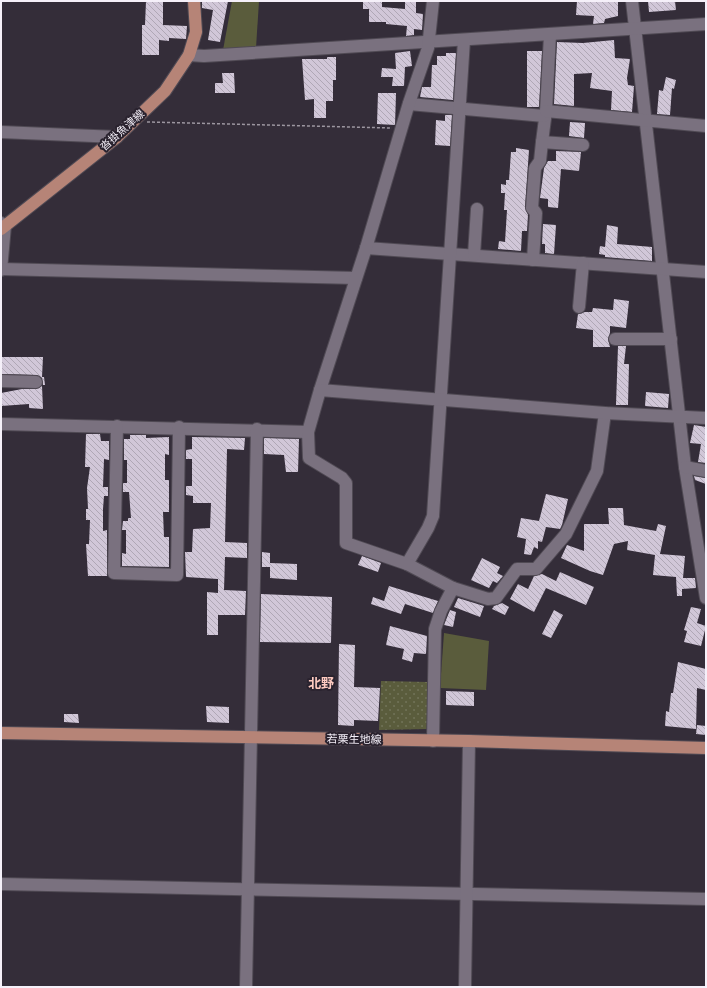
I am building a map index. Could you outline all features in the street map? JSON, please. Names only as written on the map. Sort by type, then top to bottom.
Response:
[{"type":"main road","name":"沓掛魚津線","points":[[2,226],[117,137],[165,91],[189,55],[196,32],[194,1]]},
{"type":"main road","name":"若栗生地線","points":[[1,733],[469,741],[706,748]]},
{"type":"street","points":[[433,1],[430,42],[408,104],[366,248],[320,390],[308,432],[309,458],[342,478],[346,483],[346,543],[407,564],[453,588],[488,599],[496,598],[518,569],[536,569],[566,534],[597,471],[605,412]]},
{"type":"street","points":[[632,1],[685,467],[703,557],[706,598]]},
{"type":"street","points":[[189,55],[204,56],[706,24]]},
{"type":"street","points":[[532,260],[536,213],[532,208],[535,168],[540,161],[545,114],[550,34]]},
{"type":"street","points":[[407,564],[428,528],[433,516],[464,40]]},
{"type":"street","points":[[408,104],[706,126]]},
{"type":"street","points":[[1,132],[117,137]]},
{"type":"street","points":[[542,142],[583,145]]},
{"type":"street","points":[[474,255],[476,209]]},
{"type":"street","points":[[2,226],[1,270],[356,278]]},
{"type":"street","points":[[366,248],[706,272]]},
{"type":"street","points":[[579,307],[583,263]]},
{"type":"street","points":[[615,339],[671,339]]},
{"type":"street","points":[[1,382],[36,382]]},
{"type":"street","points":[[320,390],[605,412],[706,418]]},
{"type":"street","points":[[1,424],[257,429],[308,432]]},
{"type":"street","points":[[117,426],[114,573],[176,575],[179,427]]},
{"type":"street","points":[[246,987],[257,429]]},
{"type":"street","points":[[685,467],[706,471]]},
{"type":"street","points":[[433,741],[436,629],[441,611],[453,588]]},
{"type":"street","points":[[465,987],[469,741]]},
{"type":"street","points":[[1,884],[706,899]]},
{"type":"path","points":[[133,122],[401,128]]},
{"type":"green space","points":[[232,1],[259,1],[256,48],[223,50]]},
{"type":"green space","points":[[444,633],[489,641],[486,690],[440,688]]},
{"type":"green space","points":[[381,681],[429,682],[428,729],[379,730]]},
{"type":"building","points":[[146,1],[163,2],[163,25],[187,26],[186,39],[169,38],[169,41],[159,40],[159,55],[142,55],[142,25],[145,25]]},
{"type":"building","points":[[202,1],[228,1],[220,42],[208,40],[213,10],[202,8]]},
{"type":"building","points":[[363,1],[382,1],[382,7],[405,9],[405,1],[416,1],[416,13],[423,14],[422,30],[414,29],[414,35],[406,36],[407,26],[386,24],[386,22],[369,22],[369,9],[363,9]]},
{"type":"building","points":[[577,1],[618,1],[618,16],[605,19],[604,23],[593,24],[594,16],[576,15]]},
{"type":"building","points":[[648,1],[675,1],[676,10],[649,12]]},
{"type":"building","points":[[614,40],[615,58],[630,59],[627,78],[628,85],[634,86],[632,112],[611,110],[612,91],[590,88],[592,73],[574,74],[574,106],[554,104],[557,42],[583,43]]},
{"type":"building","points":[[410,51],[412,66],[405,67],[404,86],[392,86],[393,77],[381,77],[382,68],[396,69],[395,53]]},
{"type":"building","points":[[527,51],[542,51],[539,107],[527,107]]},
{"type":"building","points":[[446,53],[456,53],[453,100],[420,97],[422,87],[431,87],[432,65],[437,65],[437,56],[446,56]]},
{"type":"building","points":[[327,57],[336,57],[336,80],[333,80],[333,101],[326,101],[326,118],[314,118],[314,99],[305,100],[302,59],[327,59]]},
{"type":"building","points":[[222,73],[234,73],[235,93],[215,93],[215,83],[223,83]]},
{"type":"building","points":[[666,77],[676,80],[674,89],[672,88],[670,115],[657,114],[659,90],[663,91]]},
{"type":"building","points":[[378,93],[396,93],[395,125],[377,124]]},
{"type":"building","points":[[445,115],[452,115],[450,146],[435,145],[436,120],[445,121]]},
{"type":"building","points":[[570,122],[585,123],[584,138],[569,136]]},
{"type":"building","points":[[516,148],[529,150],[525,207],[528,215],[527,231],[522,231],[521,251],[498,249],[499,241],[505,242],[507,210],[504,210],[505,193],[501,193],[501,184],[506,185],[506,180],[509,180],[511,152],[516,152]]},
{"type":"building","points":[[556,151],[581,152],[579,171],[561,169],[558,208],[548,207],[548,199],[540,198],[544,168],[548,161],[556,161]]},
{"type":"building","points":[[543,224],[556,225],[554,254],[545,253],[545,244],[542,244]]},
{"type":"building","points":[[607,225],[618,227],[617,244],[652,247],[652,261],[605,257],[605,255],[599,254],[600,246],[605,247]]},
{"type":"building","points":[[614,299],[629,301],[626,328],[610,326],[608,339],[610,347],[593,347],[593,330],[576,328],[578,314],[592,312],[593,308],[613,310]]},
{"type":"building","points":[[618,346],[626,346],[624,364],[629,364],[628,405],[616,405]]},
{"type":"building","points":[[1,357],[43,357],[42,377],[44,377],[45,385],[43,385],[42,378],[37,375],[1,374]]},
{"type":"building","points":[[42,386],[43,409],[29,408],[29,404],[1,406],[1,393],[22,389],[36,389]]},
{"type":"building","points":[[646,392],[669,394],[668,408],[645,406]]},
{"type":"building","points":[[694,425],[706,427],[706,463],[698,462],[701,444],[690,443]]},
{"type":"building","points":[[86,434],[100,434],[101,441],[109,441],[109,460],[104,459],[103,487],[108,487],[108,496],[104,496],[103,509],[103,531],[107,530],[107,576],[88,576],[86,544],[89,544],[90,520],[86,520],[86,509],[88,509],[87,488],[90,467],[85,467]]},
{"type":"building","points":[[130,435],[146,435],[146,438],[169,437],[169,455],[165,454],[165,480],[169,480],[169,512],[163,512],[164,537],[169,537],[169,567],[122,566],[122,553],[126,554],[126,530],[122,530],[123,521],[128,521],[128,518],[131,518],[129,492],[123,492],[123,483],[127,483],[127,460],[124,460],[124,439],[130,439]]},
{"type":"building","points":[[192,437],[245,438],[244,450],[227,449],[225,542],[247,543],[247,558],[225,557],[224,590],[246,591],[245,615],[218,615],[218,635],[207,635],[207,592],[218,593],[218,579],[186,577],[185,552],[192,552],[193,529],[210,528],[211,503],[193,503],[193,496],[186,495],[186,486],[192,486],[192,459],[186,459],[186,450],[192,449]]},
{"type":"building","points":[[264,438],[299,439],[298,472],[286,472],[284,455],[264,454]]},
{"type":"building","points":[[694,476],[706,478],[706,484],[695,480]]},
{"type":"building","points":[[546,494],[568,499],[562,525],[560,529],[546,527],[542,542],[538,541],[538,549],[534,547],[531,555],[524,554],[526,539],[517,537],[521,518],[539,521]]},
{"type":"building","points":[[608,508],[623,508],[624,525],[656,531],[658,524],[666,526],[660,554],[685,556],[683,578],[695,578],[696,588],[682,589],[682,596],[677,596],[676,577],[653,575],[655,555],[627,550],[628,541],[614,544],[603,575],[561,558],[567,545],[584,551],[584,524],[609,524]]},
{"type":"building","points":[[262,552],[270,553],[270,563],[297,564],[297,580],[270,578],[270,567],[262,567]]},
{"type":"building","points":[[362,556],[381,563],[378,572],[358,565]]},
{"type":"building","points":[[482,558],[500,567],[497,573],[503,576],[497,583],[493,581],[489,588],[471,580]]},
{"type":"building","points":[[560,572],[594,587],[586,605],[546,588],[534,612],[510,599],[518,584],[528,589],[534,576],[542,574],[556,581]]},
{"type":"building","points":[[389,586],[438,601],[433,613],[405,604],[401,614],[371,604],[373,597],[384,601]]},
{"type":"building","points":[[261,594],[332,597],[331,643],[260,642]]},
{"type":"building","points":[[458,598],[484,606],[480,617],[454,607]]},
{"type":"building","points":[[502,603],[509,607],[505,615],[492,609],[494,606]]},
{"type":"building","points":[[691,607],[701,609],[697,623],[706,626],[701,646],[684,642],[687,631],[684,630]]},
{"type":"building","points":[[450,610],[456,612],[453,627],[444,625]]},
{"type":"building","points":[[554,610],[563,615],[551,638],[542,634]]},
{"type":"building","points":[[390,626],[427,636],[426,654],[414,653],[412,662],[402,659],[404,649],[386,645]]},
{"type":"building","points":[[339,644],[355,645],[354,687],[380,688],[378,721],[354,720],[354,726],[338,725]]},
{"type":"building","points":[[678,662],[706,669],[706,690],[697,688],[696,729],[665,726],[666,711],[669,712],[671,693],[673,693]]},
{"type":"building","points":[[446,691],[474,692],[474,706],[446,705]]},
{"type":"building","points":[[206,706],[229,707],[229,723],[207,722]]},
{"type":"building","points":[[64,714],[78,714],[79,723],[64,722]]},
{"type":"building","points":[[697,725],[706,726],[706,735],[696,734]]},
{"type":"district","name":"北野","points":[[321,683]]}]
